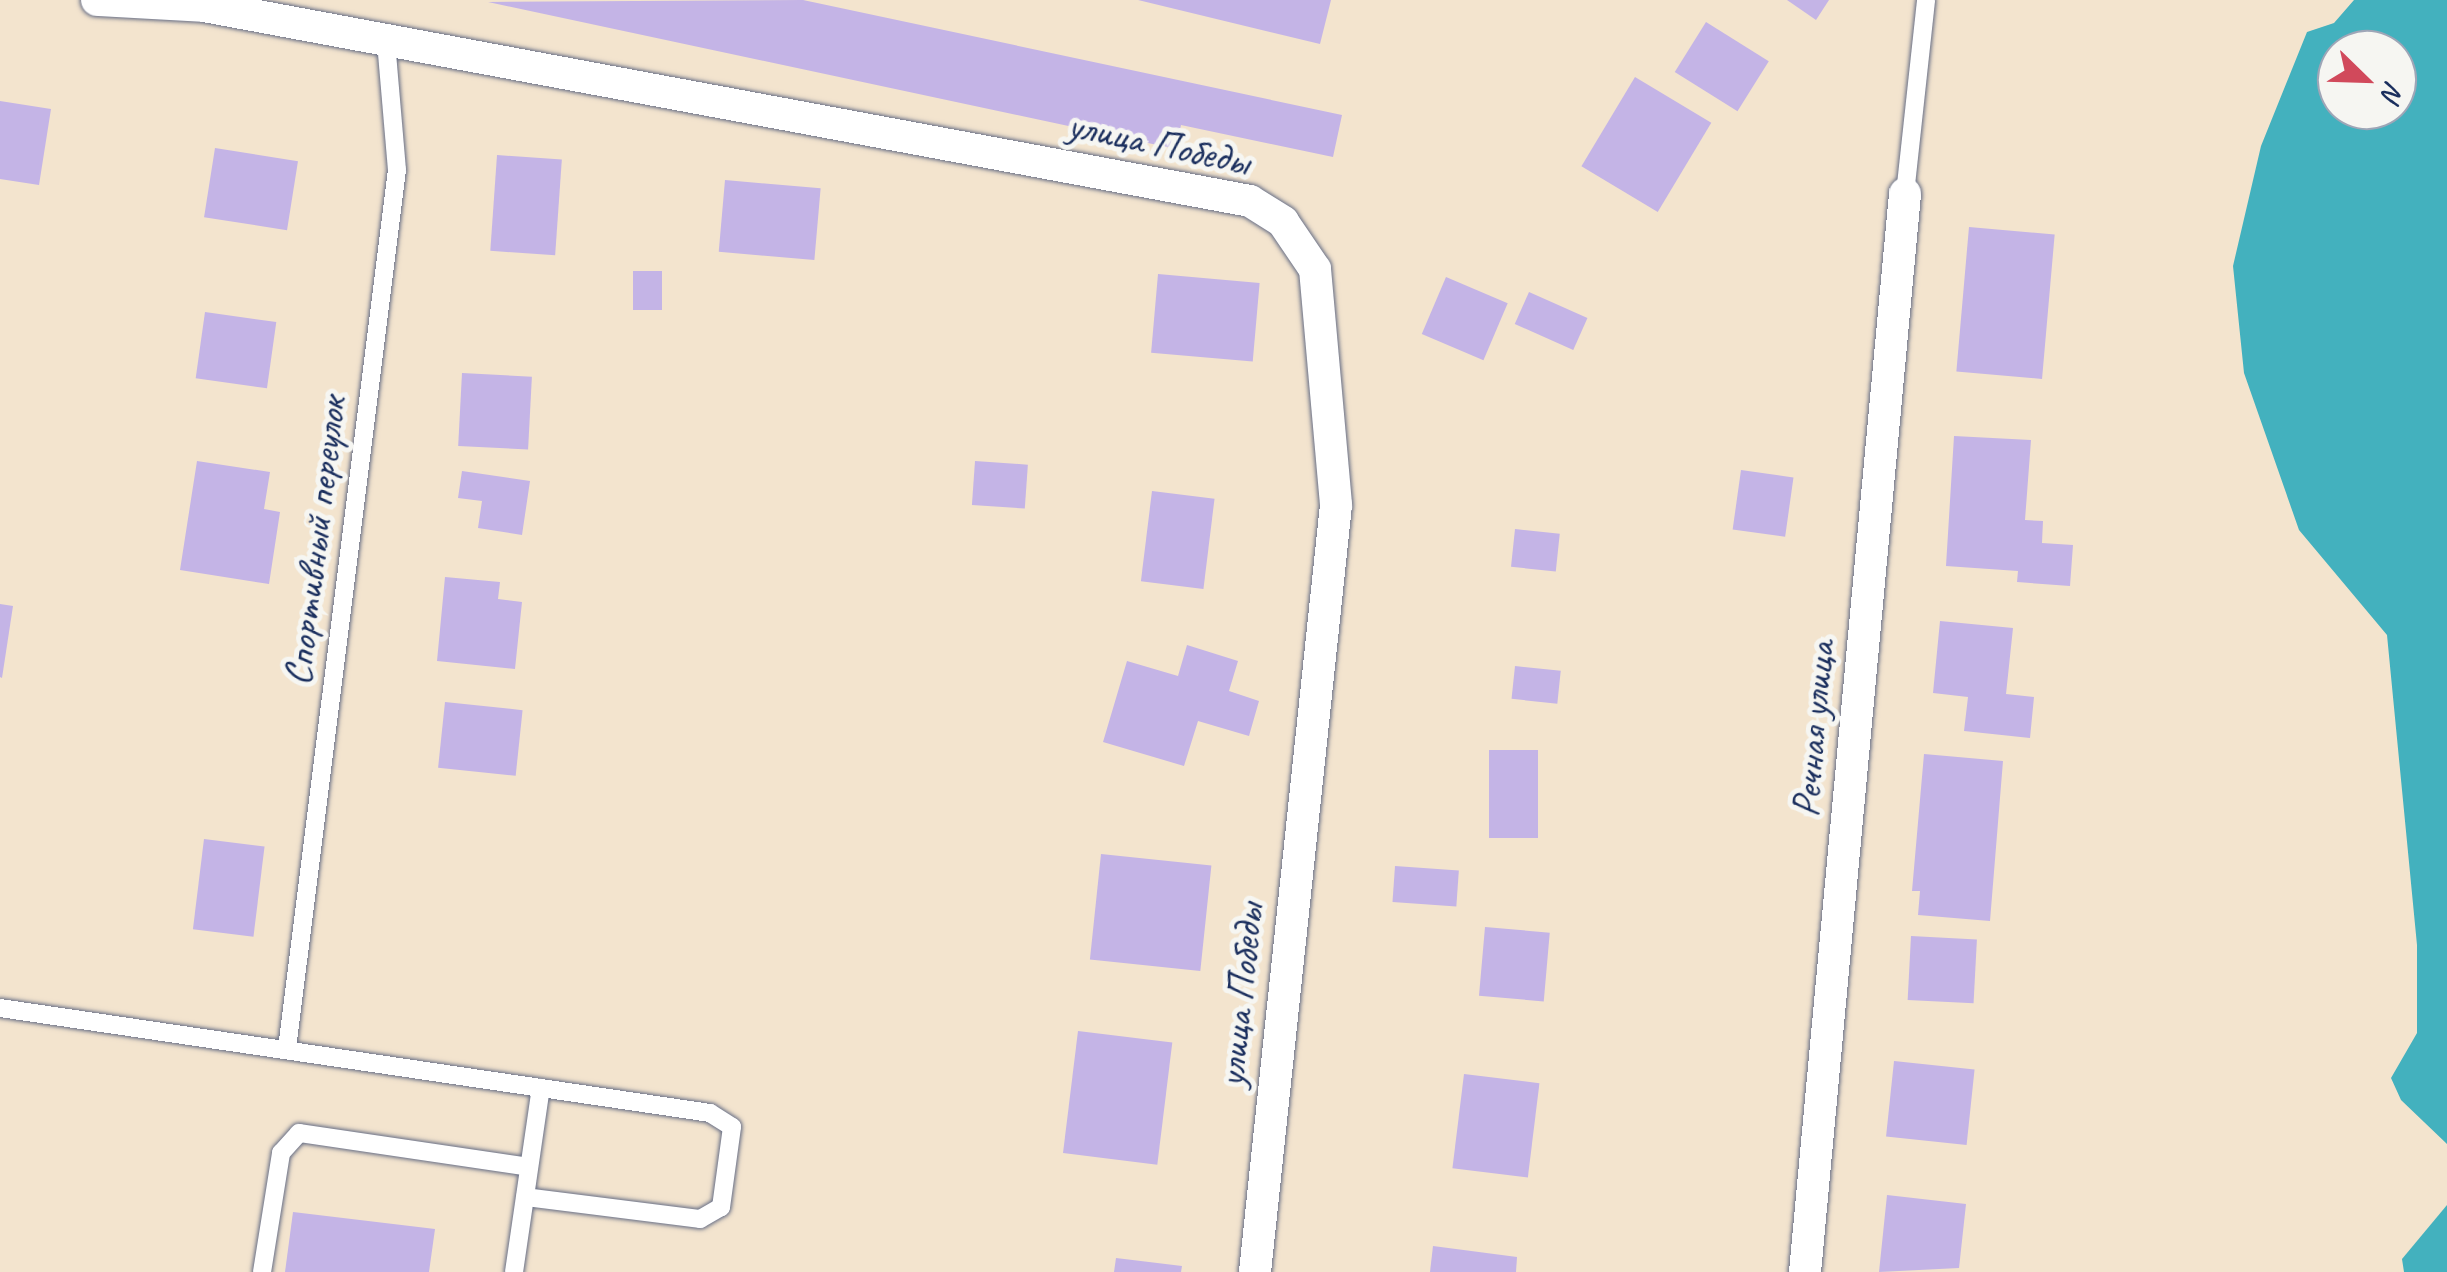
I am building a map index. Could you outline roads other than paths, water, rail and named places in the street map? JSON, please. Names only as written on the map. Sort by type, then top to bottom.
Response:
[{"type":"street","name":"улица Победы","points":[[98,0],[204,3],[386,41],[1250,201],[1282,222],[1315,269],[1336,505],[1255,1272]]},
{"type":"street","name":"Речная улица","points":[[1805,1272],[1905,194]]},
{"type":"lane","points":[[1905,194],[1926,0]]},
{"type":"lane","name":"Спортивный переулок","points":[[287,1048],[398,170],[386,41]]},
{"type":"lane","points":[[0,1008],[710,1113],[732,1127],[721,1206],[700,1220],[525,1197]]},
{"type":"lane","points":[[514,1272],[541,1088]]},
{"type":"lane","points":[[262,1272],[280,1154],[300,1133],[529,1167]]},
{"type":"water","points":[[2354,0],[2447,0],[2447,1144],[2401,1100],[2391,1078],[2417,1033],[2417,945],[2387,635],[2299,530],[2244,373],[2233,266],[2261,146],[2307,32],[2334,23]]},
{"type":"water","points":[[2447,1205],[2447,1272],[2404,1272],[2402,1259]]}]
